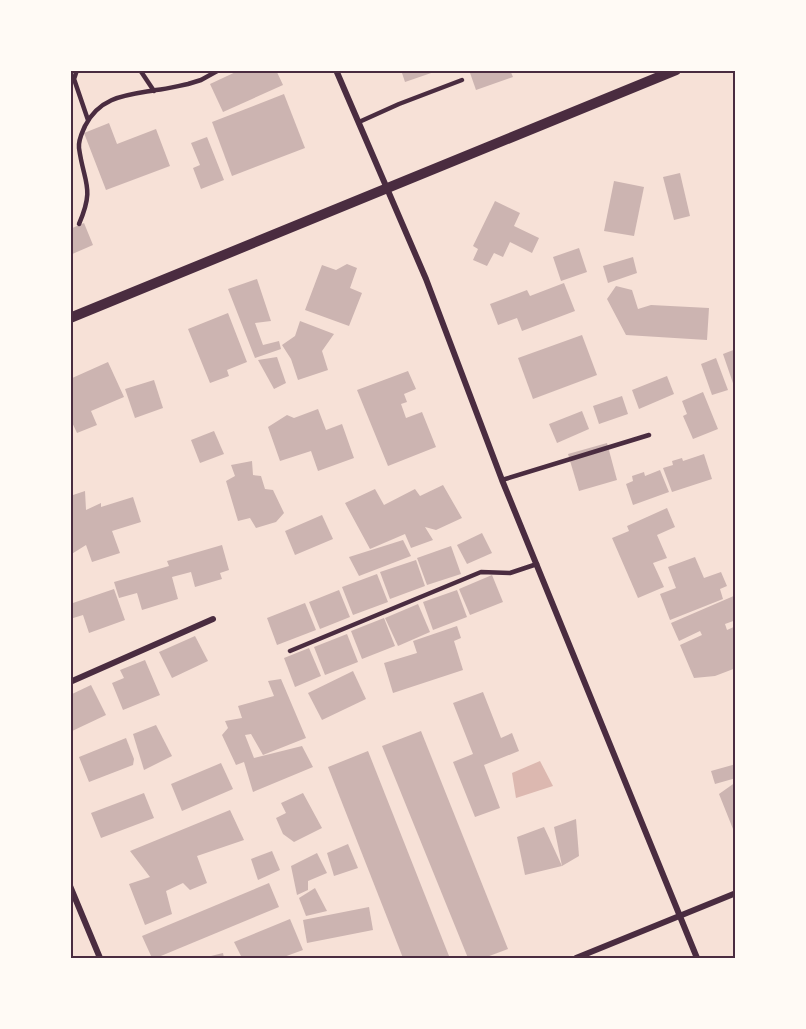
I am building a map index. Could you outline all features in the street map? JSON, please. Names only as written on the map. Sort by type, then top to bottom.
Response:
[{"type":"street","points":[[336,70],[426,279],[502,480],[697,958]]},
{"type":"street","points":[[70,318],[676,70]]},
{"type":"street","points":[[70,682],[213,619]]},
{"type":"street","points":[[70,886],[100,958]]},
{"type":"street","points":[[576,958],[735,893]]},
{"type":"lane","points":[[77,70],[74,80],[88,120]]},
{"type":"lane","points":[[140,70],[154,91]]},
{"type":"lane","points":[[79,224],[88,199],[88,184],[79,146],[88,120],[112,98],[201,80],[219,70]]},
{"type":"lane","points":[[359,123],[399,104],[462,80]]},
{"type":"lane","points":[[502,480],[649,435]]},
{"type":"lane","points":[[290,651],[481,572],[510,573],[537,564]]},
{"type":"shaded area","points":[[540,761],[553,786],[516,798],[512,773]]},
{"type":"building","points":[[240,70],[276,70],[283,85],[223,112],[210,84]]},
{"type":"building","points":[[401,70],[437,70],[437,71],[405,82]]},
{"type":"building","points":[[469,70],[510,70],[513,77],[476,90]]},
{"type":"building","points":[[284,94],[305,148],[232,176],[212,122]]},
{"type":"building","points":[[109,123],[117,144],[156,129],[170,166],[106,190],[84,133]]},
{"type":"building","points":[[207,137],[224,180],[201,189],[193,168],[200,165],[191,143]]},
{"type":"building","points":[[680,173],[690,216],[674,220],[663,177]]},
{"type":"building","points":[[614,181],[644,187],[634,236],[604,231]]},
{"type":"building","points":[[495,201],[520,213],[514,226],[539,238],[532,253],[510,242],[503,257],[494,253],[487,266],[473,260],[478,249],[473,246]]},
{"type":"building","points":[[84,223],[93,245],[70,255],[70,229]]},
{"type":"building","points":[[579,248],[587,272],[561,281],[553,257]]},
{"type":"building","points":[[633,257],[637,273],[608,283],[603,266]]},
{"type":"building","points":[[347,264],[357,268],[350,288],[362,293],[349,326],[305,310],[322,265],[336,270]]},
{"type":"building","points":[[257,279],[271,321],[255,323],[263,345],[279,341],[281,349],[255,358],[228,289]]},
{"type":"building","points":[[564,283],[575,311],[522,331],[517,318],[498,325],[490,304],[527,290],[530,296]]},
{"type":"building","points":[[616,286],[632,290],[638,309],[651,305],[709,308],[707,340],[626,335],[607,299]]},
{"type":"building","points":[[228,313],[247,362],[227,370],[229,376],[210,383],[188,329]]},
{"type":"building","points":[[300,321],[334,334],[322,351],[328,370],[298,380],[291,359],[282,345],[295,336]]},
{"type":"building","points":[[582,335],[597,375],[533,399],[518,358]]},
{"type":"building","points":[[736,349],[736,389],[735,389],[723,354]]},
{"type":"building","points":[[277,357],[286,383],[274,389],[258,360]]},
{"type":"building","points":[[716,358],[728,390],[712,395],[701,364]]},
{"type":"building","points":[[108,362],[124,397],[91,411],[97,425],[77,433],[70,418],[70,379]]},
{"type":"building","points":[[408,371],[416,389],[404,394],[407,402],[401,404],[406,418],[422,412],[436,447],[388,466],[357,390]]},
{"type":"building","points":[[667,376],[674,394],[639,409],[632,390]]},
{"type":"building","points":[[154,380],[163,408],[135,418],[125,389]]},
{"type":"building","points":[[703,392],[718,429],[693,439],[683,416],[687,414],[682,401]]},
{"type":"building","points":[[622,396],[628,414],[599,424],[593,406]]},
{"type":"building","points":[[318,409],[326,430],[342,424],[354,458],[318,471],[311,451],[280,461],[268,427],[287,415],[294,418]]},
{"type":"building","points":[[582,411],[589,429],[557,443],[549,424]]},
{"type":"building","points":[[214,431],[224,454],[200,463],[191,440]]},
{"type":"building","points":[[607,443],[617,480],[579,491],[568,454]]},
{"type":"building","points":[[704,454],[712,479],[672,492],[663,468],[673,465],[672,461],[682,458],[683,461]]},
{"type":"building","points":[[252,461],[253,475],[261,476],[265,489],[273,490],[284,513],[276,522],[256,528],[250,518],[238,521],[226,481],[235,476],[231,465]]},
{"type":"building","points":[[660,470],[669,492],[633,505],[626,484],[633,481],[632,476],[644,472],[645,476]]},
{"type":"building","points":[[443,485],[462,518],[436,530],[425,527],[433,540],[411,548],[405,534],[370,549],[345,503],[375,489],[384,505],[415,489],[420,496]]},
{"type":"building","points":[[85,491],[86,510],[101,503],[101,507],[133,497],[141,522],[112,531],[120,553],[92,562],[86,545],[70,555],[70,496]]},
{"type":"building","points":[[667,508],[675,527],[657,535],[667,558],[653,563],[664,587],[638,598],[612,538],[629,531],[627,526]]},
{"type":"building","points":[[322,515],[333,539],[295,555],[285,531]]},
{"type":"building","points":[[482,533],[492,553],[467,564],[457,545]]},
{"type":"building","points":[[403,540],[411,556],[359,576],[349,557]]},
{"type":"building","points":[[222,545],[229,570],[220,573],[222,579],[195,587],[191,572],[172,577],[178,599],[142,610],[137,593],[119,598],[114,582],[169,566],[167,561]]},
{"type":"building","points":[[451,546],[461,574],[427,585],[417,558]]},
{"type":"building","points":[[695,557],[704,578],[721,572],[727,586],[720,589],[723,599],[670,620],[660,594],[676,588],[668,567]]},
{"type":"building","points":[[416,560],[425,586],[390,599],[380,572]]},
{"type":"building","points":[[377,574],[388,602],[353,615],[342,587]]},
{"type":"building","points":[[492,575],[503,602],[470,615],[459,589]]},
{"type":"building","points":[[114,589],[125,620],[89,633],[83,615],[70,619],[70,604]]},
{"type":"building","points":[[339,590],[350,617],[320,629],[309,602]]},
{"type":"building","points":[[457,590],[467,617],[433,630],[423,602]]},
{"type":"building","points":[[736,595],[736,620],[725,624],[727,630],[736,626],[736,668],[715,676],[694,678],[680,645],[702,635],[700,631],[679,641],[671,623]]},
{"type":"building","points":[[305,603],[316,630],[277,645],[267,618]]},
{"type":"building","points":[[418,604],[430,632],[398,646],[385,618]]},
{"type":"building","points":[[384,618],[395,646],[362,659],[351,631]]},
{"type":"building","points":[[457,626],[461,638],[454,641],[463,670],[393,693],[384,663],[417,653],[413,641]]},
{"type":"building","points":[[347,634],[358,662],[325,675],[314,647]]},
{"type":"building","points":[[195,636],[208,661],[172,678],[159,652]]},
{"type":"building","points":[[309,648],[321,676],[295,687],[284,658]]},
{"type":"building","points":[[145,660],[160,695],[123,710],[112,683],[124,678],[120,670]]},
{"type":"building","points":[[353,671],[366,699],[322,720],[308,693]]},
{"type":"building","points":[[281,679],[306,738],[263,755],[251,734],[245,735],[254,758],[302,746],[313,767],[253,792],[244,762],[236,765],[222,735],[228,728],[225,721],[242,718],[238,706],[274,696],[268,681]]},
{"type":"building","points":[[91,685],[106,715],[70,732],[70,695]]},
{"type":"building","points":[[483,692],[501,738],[512,733],[519,751],[484,765],[500,808],[475,817],[453,762],[473,754],[453,703]]},
{"type":"building","points":[[156,725],[172,756],[144,770],[133,734]]},
{"type":"building","points":[[421,731],[508,949],[484,958],[468,958],[382,746]]},
{"type":"building","points":[[126,738],[134,759],[133,765],[89,782],[79,757]]},
{"type":"building","points":[[368,751],[449,956],[403,958],[328,767]]},
{"type":"building","points":[[221,763],[233,789],[182,811],[171,784]]},
{"type":"building","points":[[736,764],[736,778],[715,784],[711,771]]},
{"type":"building","points":[[736,782],[736,834],[735,834],[719,794]]},
{"type":"building","points":[[144,793],[154,818],[101,838],[91,813]]},
{"type":"building","points":[[303,793],[322,828],[294,842],[283,834],[276,818],[286,813],[281,803]]},
{"type":"building","points":[[230,810],[244,840],[197,856],[207,883],[190,890],[183,883],[166,891],[172,914],[145,925],[129,884],[150,877],[130,851]]},
{"type":"building","points":[[576,819],[579,856],[562,866],[554,827]]},
{"type":"building","points":[[544,827],[562,866],[525,875],[517,837]]},
{"type":"building","points":[[348,844],[358,868],[334,876],[327,853]]},
{"type":"building","points":[[272,851],[280,870],[258,880],[251,859]]},
{"type":"building","points":[[317,853],[327,873],[308,881],[308,890],[297,895],[291,866]]},
{"type":"building","points":[[269,883],[279,907],[152,958],[142,936]]},
{"type":"building","points":[[315,888],[327,911],[306,916],[299,898]]},
{"type":"building","points":[[369,907],[373,930],[307,943],[303,920]]},
{"type":"building","points":[[290,919],[303,950],[281,958],[242,958],[234,942]]},
{"type":"building","points":[[223,953],[224,958],[203,958]]}]
